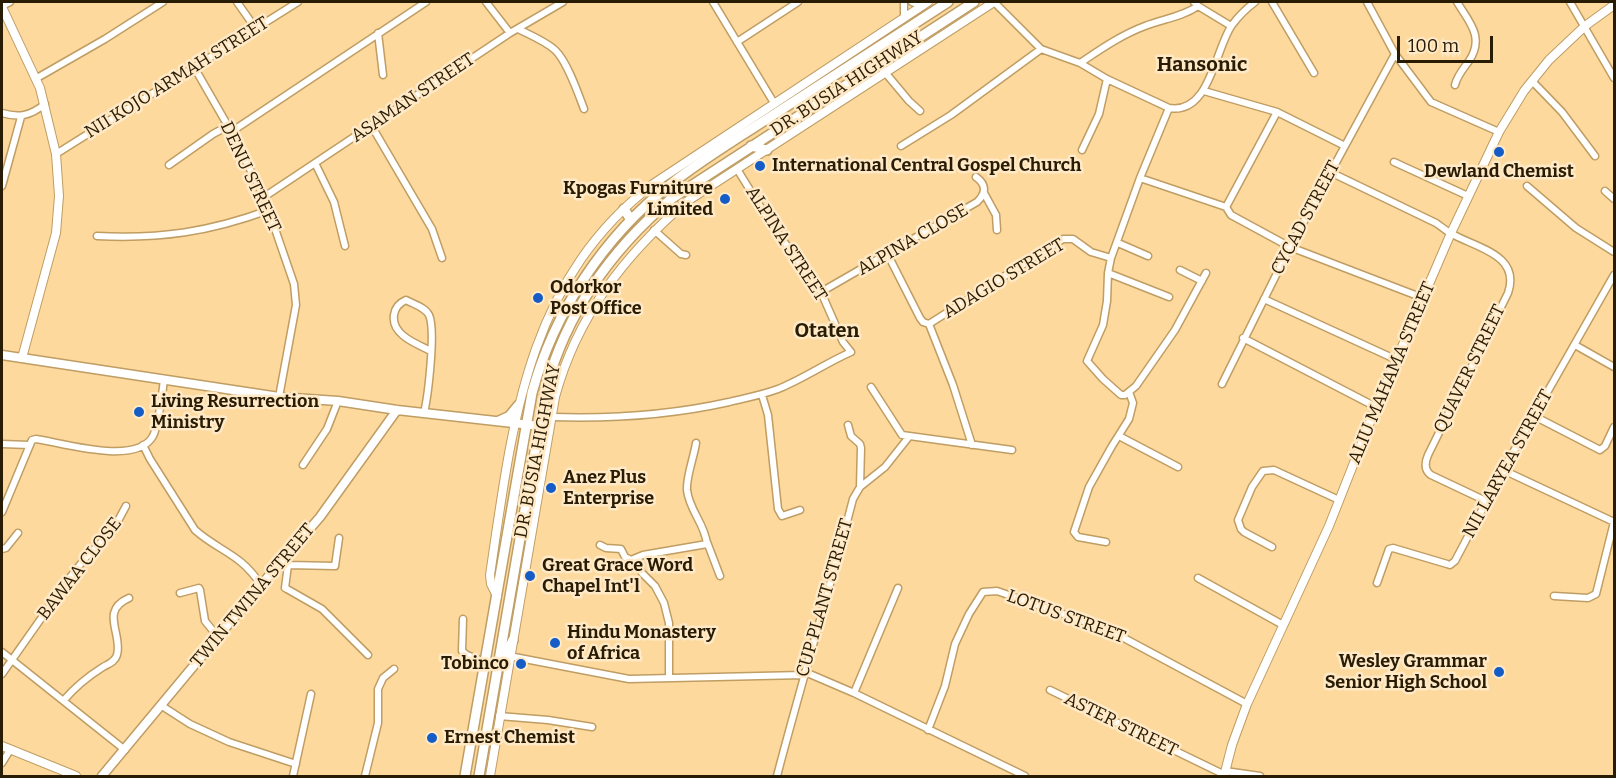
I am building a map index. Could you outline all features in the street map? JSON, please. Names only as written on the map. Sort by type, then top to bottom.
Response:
[{"type":"highway","name":"DR. BUSIA HIGHWAY","points":[[465,777],[532,393],[557,325],[576,291],[610,244],[632,220],[686,173],[948,2]]},
{"type":"highway","name":"DR. BUSIA HIGHWAY","points":[[479,777],[546,388],[558,351],[578,308],[602,269],[629,237],[671,199],[974,2]]},
{"type":"highway","points":[[939,8],[944,7],[948,10],[947,19]]},
{"type":"highway","points":[[751,146],[766,150]]},
{"type":"highway","points":[[624,209],[632,220]]},
{"type":"highway","points":[[540,426],[534,420],[534,414],[543,358]]},
{"type":"highway","points":[[519,547],[514,523],[528,442],[526,424]]},
{"type":"highway","points":[[495,674],[506,662],[513,640]]},
{"type":"highway","points":[[500,650],[506,662]]},
{"type":"main road","points":[[2,355],[279,398],[338,401],[540,426]]},
{"type":"main road","points":[[498,421],[513,413],[518,405]]},
{"type":"main road","name":"TWIN TWINA STREET","points":[[102,777],[261,585],[285,563],[335,498],[397,410]]},
{"type":"street","points":[[10,2],[2,7],[37,78],[45,104],[56,154],[59,196],[58,220],[22,358]]},
{"type":"street","points":[[37,78],[164,2]]},
{"type":"street","points":[[237,2],[256,29]]},
{"type":"street","name":"NII KOJO ARMAH STREET","points":[[56,154],[298,2]]},
{"type":"street","points":[[169,165],[213,134],[229,129],[426,2]]},
{"type":"street","points":[[486,2],[510,33]]},
{"type":"street","name":"ASAMAN STREET","points":[[264,197],[510,33],[563,2]]},
{"type":"street","points":[[712,2],[774,103]]},
{"type":"street","points":[[737,42],[798,2]]},
{"type":"street","points":[[904,2],[904,17]]},
{"type":"street","points":[[912,2],[925,4]]},
{"type":"street","points":[[994,2],[1041,49],[1080,63],[1107,79],[1169,108],[1179,109],[1187,106],[1204,91],[1231,26],[1255,2]]},
{"type":"street","name":"DR. BUSIA HIGHWAY","points":[[513,640],[562,370],[580,329],[616,275],[654,230],[686,202],[994,2]]},
{"type":"street","points":[[1272,2],[1314,73]]},
{"type":"street","points":[[1367,2],[1395,54],[1431,102],[1498,132]]},
{"type":"street","points":[[1455,85],[1458,76],[1471,58],[1477,41],[1473,29],[1457,2]]},
{"type":"street","points":[[1570,2],[1614,78]]},
{"type":"street","name":"DR. BUSIA HIGHWAY","points":[[497,596],[491,584],[490,575],[514,423],[525,378],[538,338],[556,299],[593,244],[638,195],[676,167],[925,4]]},
{"type":"street","points":[[1080,63],[1118,38],[1189,13],[1196,4],[1231,26]]},
{"type":"street","name":"ALIU MAHAMA STREET","points":[[1225,774],[1247,704],[1339,500],[1450,233],[1498,132],[1532,81],[1550,60],[1585,26],[1614,5]]},
{"type":"street","points":[[519,29],[555,50],[584,109]]},
{"type":"street","points":[[378,33],[383,75]]},
{"type":"street","points":[[901,146],[951,115],[1041,49]]},
{"type":"street","name":"CYCAD STREET","points":[[1222,384],[1290,247],[1395,54]]},
{"type":"street","points":[[878,64],[920,111]]},
{"type":"street","name":"DENU STREET","points":[[194,67],[264,197],[296,293],[296,305],[279,398]]},
{"type":"street","points":[[1082,150],[1099,114],[1107,79]]},
{"type":"street","points":[[1532,81],[1562,111],[1595,156]]},
{"type":"street","points":[[1204,91],[1277,112],[1345,146]]},
{"type":"street","points":[[2,113],[21,117],[36,111],[45,104]]},
{"type":"street","points":[[1169,108],[1140,178],[1111,258],[1103,325],[1087,361],[1121,395],[1125,395],[1136,387],[1175,330],[1206,273]]},
{"type":"street","points":[[1226,207],[1277,112]]},
{"type":"street","points":[[2,186],[21,117]]},
{"type":"street","points":[[371,125],[432,229],[442,258]]},
{"type":"street","points":[[1394,162],[1468,196]]},
{"type":"street","points":[[315,163],[334,202],[345,246]]},
{"type":"street","name":"ALPINA STREET","points":[[736,169],[771,224],[821,292],[843,342],[851,352],[810,375],[762,395]]},
{"type":"street","points":[[1330,172],[1436,223],[1450,233]]},
{"type":"street","name":"ALPINA CLOSE","points":[[821,292],[973,205],[984,193],[985,188],[976,177]]},
{"type":"street","points":[[1140,178],[1226,207],[1231,215],[1290,247],[1423,298]]},
{"type":"street","points":[[1527,186],[1576,228],[1614,252]]},
{"type":"street","points":[[1605,191],[1614,199]]},
{"type":"street","points":[[984,193],[996,214],[997,230]]},
{"type":"street","points":[[97,236],[143,237],[185,233],[221,226],[269,210]]},
{"type":"street","points":[[654,230],[681,254],[686,255]]},
{"type":"street","name":"QUAVER STREET","points":[[1450,233],[1496,255],[1505,263],[1511,281],[1508,293],[1428,455],[1426,469],[1431,475],[1486,501]]},
{"type":"street","name":"ADAGIO STREET","points":[[929,324],[1063,239],[1073,239],[1091,252],[1111,258]]},
{"type":"street","points":[[1118,243],[1148,256]]},
{"type":"street","points":[[888,255],[920,318],[929,324],[953,385],[972,445]]},
{"type":"street","points":[[1180,270],[1202,281]]},
{"type":"street","points":[[1108,273],[1169,297]]},
{"type":"street","name":"NII LARYEA STREET","points":[[1377,583],[1388,551],[1391,549],[1450,565],[1455,561],[1503,470],[1614,275]]},
{"type":"street","points":[[1264,299],[1397,360]]},
{"type":"street","points":[[424,413],[427,400],[431,351],[432,327],[428,314],[422,308],[406,300],[399,303],[394,312],[395,324],[405,337],[431,351]]},
{"type":"street","points":[[1243,338],[1376,407]]},
{"type":"street","points":[[1575,345],[1614,367]]},
{"type":"street","points":[[2,512],[29,445],[36,438],[116,452],[135,449],[143,445],[153,436],[164,380]]},
{"type":"street","points":[[871,387],[898,431],[908,438],[1012,450]]},
{"type":"street","points":[[1106,542],[1078,537],[1074,532],[1089,487],[1133,409],[1129,392]]},
{"type":"street","points":[[552,417],[582,418],[681,412],[762,395],[768,415],[778,509],[782,516],[800,510]]},
{"type":"street","points":[[303,465],[330,423],[338,401]]},
{"type":"street","points":[[1534,416],[1599,450],[1605,446],[1614,427]]},
{"type":"street","name":"CUP PLANT STREET","points":[[777,777],[853,499],[860,487],[861,448],[851,436],[848,425]]},
{"type":"street","points":[[1119,436],[1179,467]]},
{"type":"street","points":[[860,487],[888,464],[908,438]]},
{"type":"street","points":[[696,443],[687,489],[693,510],[699,519],[720,576]]},
{"type":"street","points":[[2,444],[29,445]]},
{"type":"street","points":[[143,445],[195,530],[242,562],[261,585]]},
{"type":"street","points":[[1272,548],[1241,529],[1238,520],[1258,476],[1263,471],[1269,470],[1339,500]]},
{"type":"street","points":[[1503,470],[1614,522],[1596,594],[1588,598],[1554,596]]},
{"type":"street","name":"BAWAA CLOSE","points":[[2,674],[71,576],[87,556],[112,532],[126,506]]},
{"type":"street","points":[[2,549],[6,548],[18,533]]},
{"type":"street","points":[[339,538],[335,566],[285,563],[285,588],[322,609],[368,655]]},
{"type":"street","points":[[631,560],[643,555],[705,545],[707,541]]},
{"type":"street","points":[[600,545],[606,548],[621,549],[625,557],[637,563],[642,573],[655,586],[664,603],[669,623],[669,678]]},
{"type":"street","points":[[1198,578],[1283,625]]},
{"type":"street","points":[[180,593],[199,588],[205,621],[218,637]]},
{"type":"street","points":[[854,693],[898,588]]},
{"type":"street","name":"LOTUS STREET","points":[[928,729],[945,686],[955,644],[969,614],[983,592],[997,591],[1109,630],[1247,704]]},
{"type":"street","points":[[64,700],[81,681],[113,662],[117,656],[113,617],[115,608],[121,601],[129,598]]},
{"type":"street","points":[[463,619],[462,651],[485,662]]},
{"type":"street","points":[[2,652],[125,750]]},
{"type":"street","points":[[490,777],[506,662],[629,679],[804,674],[854,693],[1013,774],[1025,777]]},
{"type":"street","points":[[365,777],[378,723],[378,689],[383,678],[394,669]]},
{"type":"street","name":"ASTER STREET","points":[[1050,690],[1225,774],[1260,777]]},
{"type":"street","points":[[294,777],[311,694]]},
{"type":"street","points":[[162,706],[190,724],[229,742],[296,765]]},
{"type":"street","points":[[499,716],[592,727]]},
{"type":"street","points":[[2,763],[6,748],[76,777]]},
{"type":"place","name":"Dewland Chemist","points":[[1499,152]]},
{"type":"place","name":"International Central Gospel Church","points":[[760,166]]},
{"type":"place","name":"Kpogas Furniture Limited","points":[[725,199]]},
{"type":"place","name":"Odorkor Post Office","points":[[538,298]]},
{"type":"place","name":"Living Resurrection Ministry","points":[[139,412]]},
{"type":"place","name":"Anez Plus Enterprise","points":[[551,488]]},
{"type":"place","name":"Great Grace Word Chapel Int'l","points":[[530,576]]},
{"type":"place","name":"Hindu Monastery of Africa","points":[[555,643]]},
{"type":"place","name":"Tobinco","points":[[521,664]]},
{"type":"place","name":"Wesley Grammar Senior High School","points":[[1499,672]]},
{"type":"place","name":"Ernest Chemist","points":[[432,738]]},
{"type":"district","name":"Hansonic","points":[[1202,65]]},
{"type":"district","name":"Otaten","points":[[827,331]]}]
